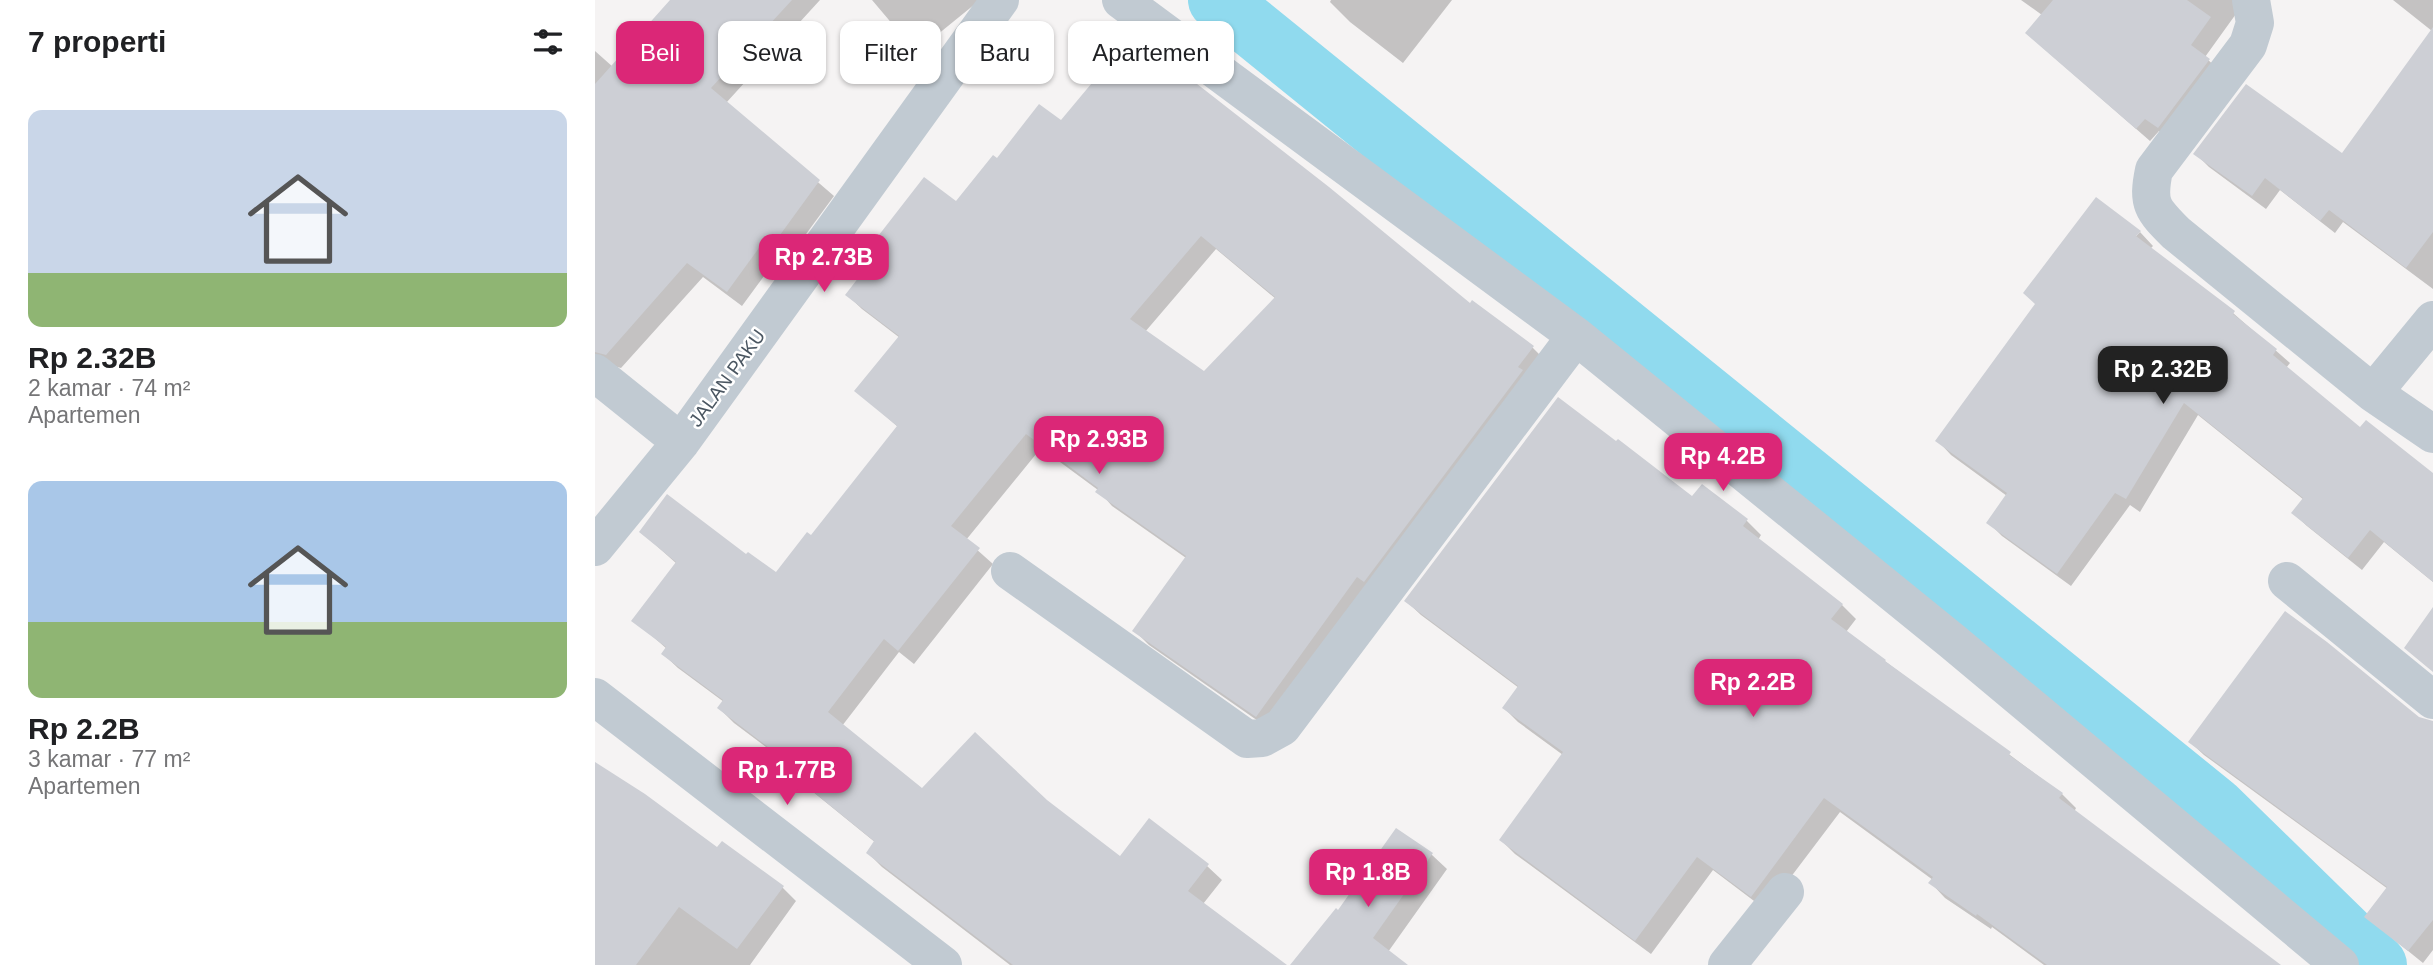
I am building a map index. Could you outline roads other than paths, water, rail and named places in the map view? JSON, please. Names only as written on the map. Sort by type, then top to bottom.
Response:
[{"type":"street","name":"JALAN PAKU","points":[[595,547],[681,442],[1000,0]]},
{"type":"street","points":[[1121,0],[1576,336],[1952,641],[2340,965]]},
{"type":"street","points":[[2251,0],[2255,23],[2248,45],[2154,170],[2149,194],[2157,214],[2176,233],[2373,393],[2433,434]]},
{"type":"street","points":[[2373,393],[2433,320]]},
{"type":"street","points":[[1010,571],[1247,739],[1262,738],[1282,727],[1576,336]]},
{"type":"street","points":[[595,373],[681,442]]},
{"type":"street","points":[[2287,581],[2433,700]]},
{"type":"street","points":[[595,697],[943,965]]},
{"type":"street","points":[[1727,965],[1785,892]]},
{"type":"waterway","points":[[1218,0],[2215,807],[2377,965]]}]
